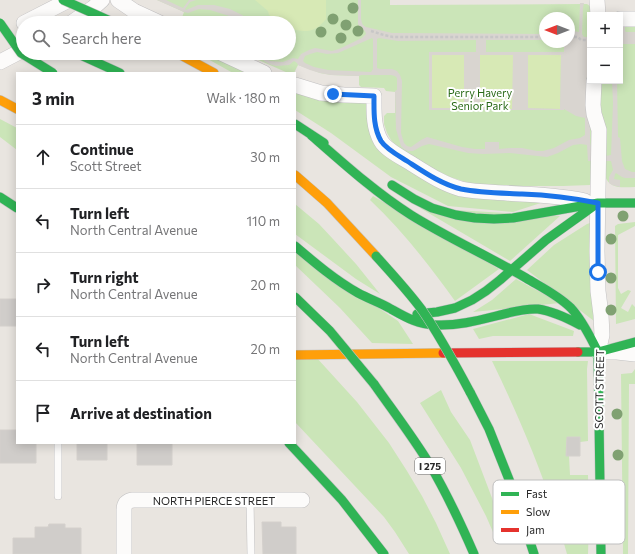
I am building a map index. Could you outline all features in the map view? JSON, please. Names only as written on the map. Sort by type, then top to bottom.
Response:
[{"type":"main road","points":[[63,0],[98,16]]},
{"type":"main road","points":[[0,23],[16,25]]},
{"type":"main road","points":[[0,23],[16,45]]},
{"type":"main road","points":[[33,60],[51,72]]},
{"type":"main road","points":[[92,60],[118,72]]},
{"type":"main road","points":[[190,60],[212,72]]},
{"type":"main road","points":[[2,100],[16,108]]},
{"type":"main road","points":[[296,125],[363,168]]},
{"type":"main road","points":[[311,135],[349,169],[410,214],[439,232],[512,270],[562,300],[571,307],[578,316],[598,352]]},
{"type":"main road","points":[[296,176],[327,203],[376,256],[421,309],[450,355],[470,392],[488,429],[509,480]]},
{"type":"main road","points":[[387,182],[416,200],[438,210],[458,216],[478,218],[513,218],[598,203],[635,203]]},
{"type":"main road","points":[[0,197],[16,207]]},
{"type":"main road","points":[[393,310],[416,314],[428,314],[456,307],[472,300],[495,285],[544,241],[598,203]]},
{"type":"main road","points":[[296,247],[352,289],[374,302],[419,322],[434,325],[445,325],[471,322],[512,312],[532,309],[544,310],[559,314],[585,327]]},
{"type":"main road","name":"I 275","points":[[296,298],[330,331],[374,384],[409,432],[432,468],[474,554]]},
{"type":"main road","points":[[296,355],[474,352],[598,352],[635,342]]},
{"type":"main road","name":"SCOTT STREET","points":[[598,352],[600,480]]},
{"type":"main road","points":[[290,444],[342,500],[383,553]]},
{"type":"main road","points":[[531,544],[534,554]]},
{"type":"main road","name":"SCOTT STREET","points":[[601,544],[601,554]]},
{"type":"street","points":[[39,16],[70,0]]},
{"type":"street","points":[[597,0],[598,12]]},
{"type":"street","points":[[81,16],[97,4],[103,6],[122,3],[147,16]]},
{"type":"street","points":[[623,19],[635,19]]},
{"type":"street","points":[[0,35],[16,28]]},
{"type":"street","points":[[0,62],[16,54]]},
{"type":"street","points":[[236,60],[262,72]]},
{"type":"street","name":"SCOTT STREET","points":[[594,84],[594,114],[599,130],[597,251],[598,291],[602,335],[598,352]]},
{"type":"street","points":[[296,85],[308,90],[327,94],[374,96],[375,123],[381,142],[399,156],[444,183],[474,191],[573,198],[598,203]]},
{"type":"street","points":[[598,352],[635,354]]},
{"type":"street","name":"NORTH PIERCE STREET","points":[[124,554],[124,506],[127,502],[133,500],[302,500]]},
{"type":"lane","points":[[58,444],[58,496]]},
{"type":"lane","points":[[250,500],[251,554]]},
{"type":"path","points":[[371,31],[393,37],[539,37]]},
{"type":"path","points":[[575,37],[581,40],[587,40]]},
{"type":"green space","name":"Perry Havery Senior Park","points":[[157,0],[390,0],[390,5],[587,4],[593,12],[587,12],[587,84],[590,84],[593,127],[590,185],[475,185],[433,170],[396,146],[387,133],[384,124],[384,116],[387,113],[395,113],[395,92],[386,91],[384,88],[361,87],[359,85],[359,76],[331,75],[320,73],[298,65],[294,72],[286,72],[259,60],[296,60],[296,16],[183,16],[184,12]]},
{"type":"green space","points":[[255,0],[326,0],[326,19],[318,27],[309,31],[296,30],[296,16],[270,16],[268,11]]},
{"type":"green space","points":[[623,26],[635,26],[635,187],[614,186],[610,184],[605,176],[599,84],[623,84]]},
{"type":"green space","points":[[432,55],[464,55],[464,108],[432,108]]},
{"type":"green space","points":[[480,55],[513,55],[513,109],[480,108]]},
{"type":"green space","points":[[528,55],[561,55],[560,109],[528,108]]},
{"type":"green space","points":[[210,60],[220,60],[247,72],[231,72]]},
{"type":"green space","points":[[296,93],[367,102],[368,120],[426,180],[553,199],[513,212],[448,206],[391,177],[331,133],[296,111]]},
{"type":"green space","points":[[0,119],[16,127],[16,149],[0,137]]},
{"type":"green space","points":[[373,196],[499,269],[455,301],[415,248],[370,200]]},
{"type":"green space","points":[[296,205],[319,224],[356,264],[380,294],[356,279],[296,235]]},
{"type":"green space","points":[[420,208],[560,216],[510,261]]},
{"type":"green space","points":[[635,222],[635,226],[618,235],[618,288],[621,294],[628,290],[631,291],[621,308],[628,312],[632,304],[635,307],[635,319],[616,324],[615,226],[618,224]]},
{"type":"green space","points":[[590,223],[594,321],[527,270],[554,245]]},
{"type":"green space","points":[[296,253],[398,321],[413,344],[372,343],[340,308],[296,266]]},
{"type":"green space","points":[[516,279],[560,303],[473,312],[492,300]]},
{"type":"green space","points":[[529,314],[574,331],[573,336],[493,336],[479,339],[473,329]]},
{"type":"green space","points":[[296,353],[316,357],[357,402],[389,443],[422,496],[450,554],[409,554],[384,517],[296,423]]},
{"type":"green space","points":[[492,361],[588,361],[588,441],[580,442],[579,438],[567,438],[566,456],[569,456],[570,475],[588,475],[588,480],[543,480],[514,408]]},
{"type":"green space","points":[[635,369],[635,384],[629,384],[628,554],[623,554],[623,544],[625,544],[625,480],[622,480],[621,374],[632,373]]},
{"type":"green space","points":[[441,390],[451,412],[470,440],[493,501],[493,532],[461,468],[420,403]]},
{"type":"green space","points":[[564,544],[588,544],[588,554],[567,554]]},
{"type":"shaded area","points":[[157,0],[166,0],[183,8],[189,0],[196,0],[190,2],[185,9],[186,10],[198,5],[214,5],[230,9],[244,16],[229,16],[210,10],[199,9],[188,13]]},
{"type":"shaded area","points":[[358,0],[361,0],[361,19],[363,25],[366,27],[392,33],[539,34],[539,40],[486,40],[486,52],[564,52],[564,48],[575,48],[575,31],[579,32],[580,3],[584,3],[582,34],[584,37],[587,37],[587,84],[590,84],[590,142],[594,161],[588,161],[587,145],[581,144],[573,145],[547,157],[510,153],[468,153],[429,144],[413,151],[408,151],[401,146],[396,129],[395,91],[397,90],[397,78],[395,76],[331,75],[310,70],[298,65],[294,61],[289,65],[276,66],[263,60],[283,62],[288,60],[296,60],[301,54],[315,48],[332,51],[362,38],[366,34],[358,24]],"holes":[[[372,38],[373,69],[371,72],[328,70],[314,67],[303,61],[305,56],[310,54],[317,52],[327,54],[338,53]],[[377,39],[398,41],[476,40],[476,52],[429,52],[429,110],[564,109],[576,116],[585,118],[585,135],[543,151],[522,148],[499,149],[499,142],[485,142],[485,149],[475,149],[462,147],[427,137],[411,147],[407,146],[404,143],[401,133],[402,81],[397,71],[392,69],[377,68]],[[432,55],[464,55],[464,108],[432,108]],[[480,55],[513,55],[512,109],[480,108]],[[528,55],[561,55],[560,109],[528,108]]]},
{"type":"shaded area","points":[[623,26],[625,26],[626,32],[635,32],[635,44],[623,44]]},
{"type":"shaded area","points":[[612,84],[617,84],[618,137],[620,138],[622,161],[625,169],[635,172],[635,178],[625,178],[616,173],[615,174],[614,179],[620,180],[620,187],[609,183],[609,177],[613,170],[611,161],[605,161],[605,156],[611,155]]},
{"type":"building","points":[[0,299],[16,299],[16,326],[0,326]]},
{"type":"building","points":[[0,430],[16,430],[16,444],[36,444],[36,463],[0,463]]},
{"type":"building","points":[[567,437],[580,437],[580,456],[566,456]]},
{"type":"building","points":[[77,444],[107,444],[107,460],[77,460]]},
{"type":"building","points":[[137,444],[172,444],[172,465],[137,465]]},
{"type":"building","points":[[262,522],[281,522],[281,527],[296,527],[296,554],[263,554]]},
{"type":"building","points":[[49,524],[65,524],[65,528],[81,528],[81,554],[13,554],[13,538],[35,538],[35,527],[48,527]]},
{"type":"traffic: fast","points":[[63,0],[99,16]]},
{"type":"traffic: fast","points":[[0,23],[16,46]]},
{"type":"traffic: fast","points":[[32,60],[51,72]]},
{"type":"traffic: fast","points":[[91,60],[118,72]]},
{"type":"traffic: fast","points":[[296,125],[324,143]]},
{"type":"traffic: fast","points":[[311,135],[347,167],[411,215],[526,278],[566,303],[579,318],[598,352],[578,352]]},
{"type":"traffic: fast","points":[[392,185],[432,208],[456,215],[475,218],[513,218],[598,203]]},
{"type":"traffic: fast","points":[[0,197],[16,207]]},
{"type":"traffic: fast","points":[[598,203],[635,203]]},
{"type":"traffic: fast","points":[[417,314],[455,308],[472,300],[500,280],[546,240],[595,205]]},
{"type":"traffic: fast","points":[[296,247],[341,283],[407,318],[418,322],[436,325],[458,324],[516,311],[538,309],[565,317],[580,325]]},
{"type":"traffic: fast","points":[[376,256],[406,289],[422,310],[441,340],[470,392]]},
{"type":"traffic: fast","points":[[296,298],[330,331],[374,384]]},
{"type":"traffic: fast","points":[[598,352],[635,342]]},
{"type":"traffic: fast","points":[[598,352],[600,480]]},
{"type":"traffic: fast","points":[[374,384],[430,465],[454,509],[474,554]]},
{"type":"traffic: fast","points":[[470,392],[489,429],[509,480]]},
{"type":"traffic: fast","points":[[290,444],[342,500],[384,554]]},
{"type":"traffic: fast","points":[[531,544],[534,554]]},
{"type":"traffic: fast","points":[[601,544],[601,554]]},
{"type":"traffic: slow","points":[[190,60],[212,72]]},
{"type":"traffic: slow","points":[[0,100],[16,108]]},
{"type":"traffic: slow","points":[[296,176],[327,203],[376,256]]},
{"type":"traffic: slow","points":[[296,355],[443,353]]},
{"type":"traffic: jam","points":[[443,353],[578,352]]},
{"type":"route","points":[[333,94],[374,96],[375,123],[381,142],[399,156],[444,183],[474,191],[573,198],[598,203],[598,272]]}]
